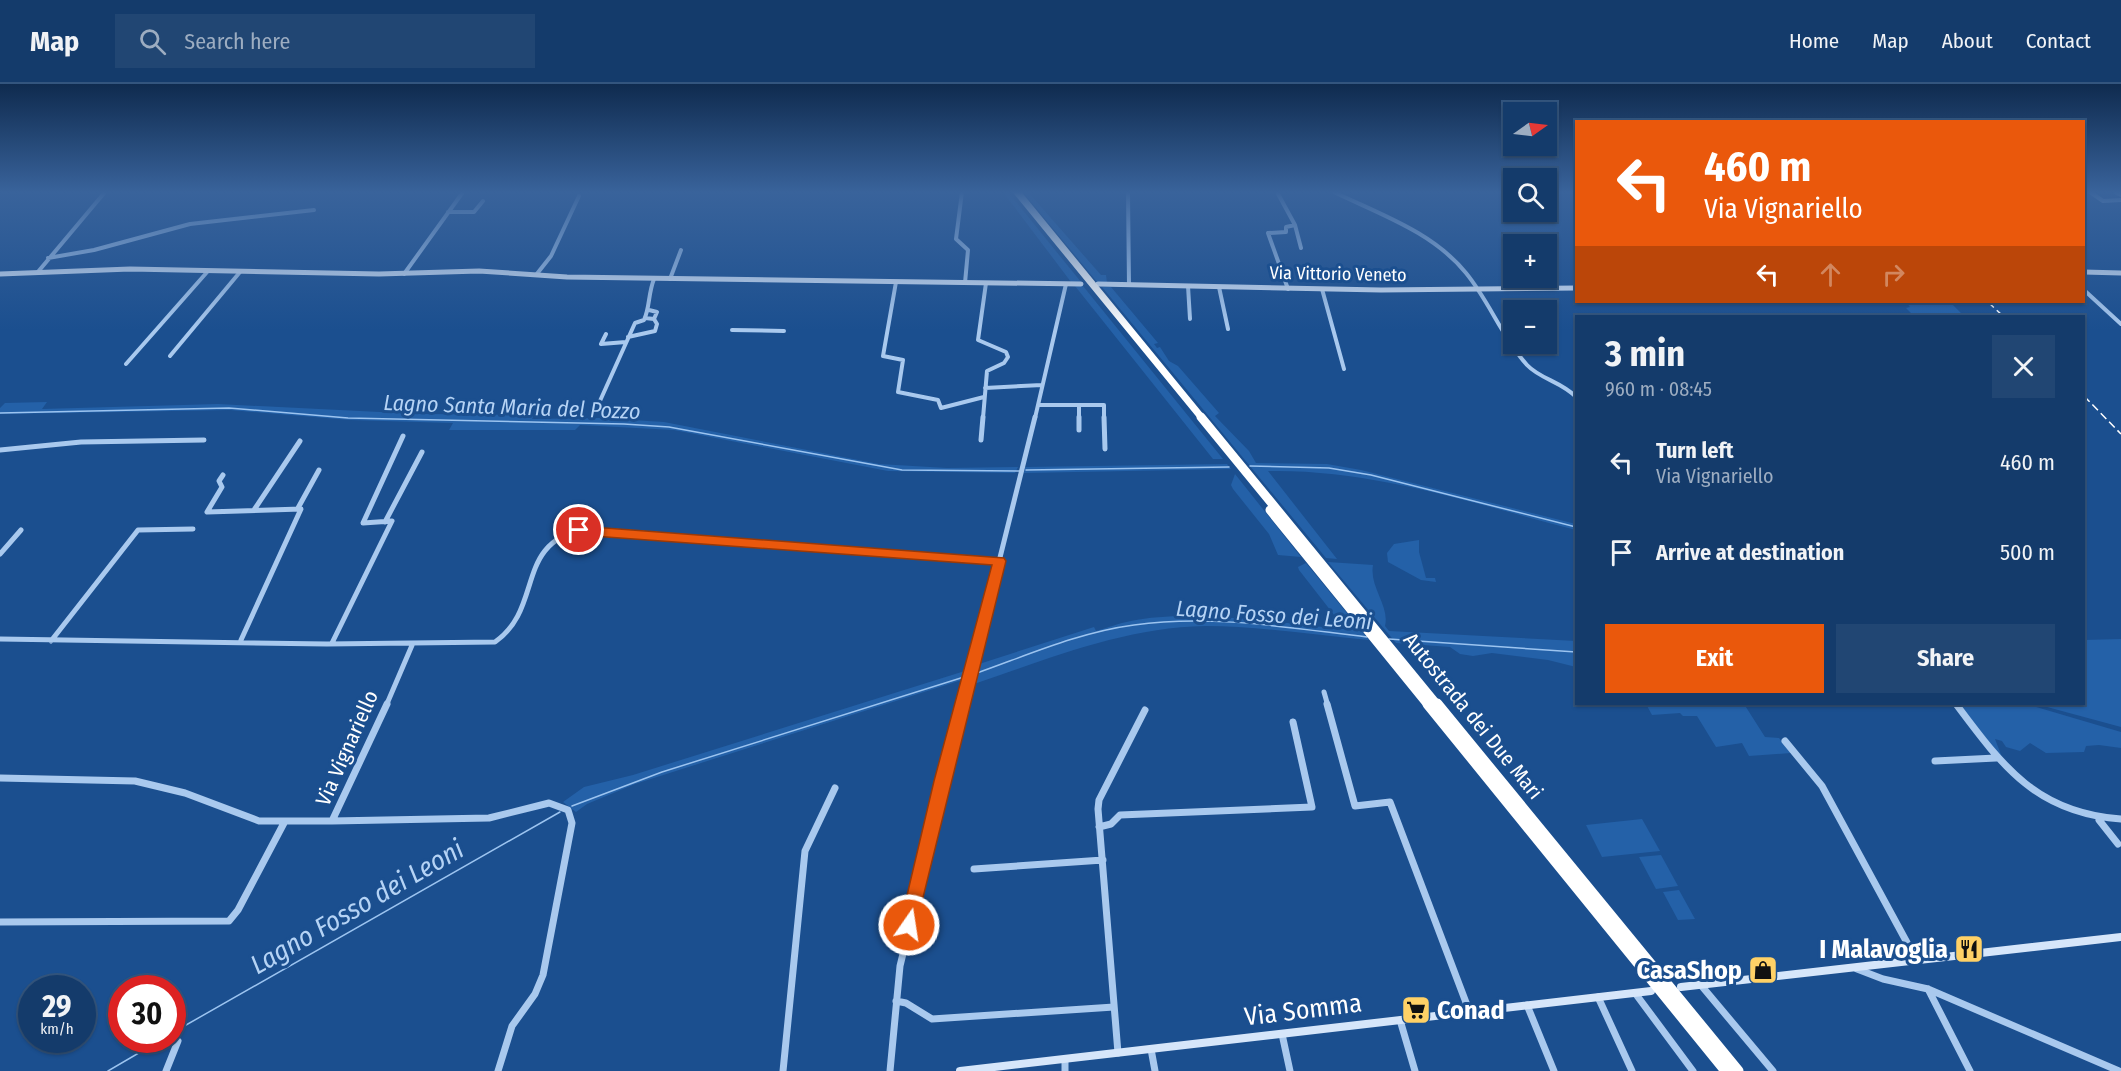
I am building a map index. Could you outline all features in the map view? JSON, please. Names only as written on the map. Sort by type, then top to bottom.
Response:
[{"type":"highway","name":"Autostrada dei Due Mari","points":[[1049,238],[1654,974],[1738,1071]]},
{"type":"highway","name":"Autostrada dei Due Mari","points":[[1054,238],[1362,618]]},
{"type":"highway","name":"Autostrada dei Due Mari","points":[[1678,1003],[1726,1071]]},
{"type":"street","points":[[38,273],[65,238]]},
{"type":"street","points":[[48,258],[94,250],[138,238]]},
{"type":"street","points":[[404,274],[430,238]]},
{"type":"street","points":[[536,275],[551,256],[559,238]]},
{"type":"street","points":[[956,238],[968,250],[964,283]]},
{"type":"street","points":[[1128,238],[1129,285]]},
{"type":"street","points":[[1270,238],[1288,289]]},
{"type":"street","points":[[1298,238],[1301,248]]},
{"type":"street","points":[[1423,238],[1440,247],[1458,263],[1529,366],[1569,389],[1575,397]]},
{"type":"street","points":[[670,279],[681,250]]},
{"type":"street","points":[[0,274],[130,269],[404,274],[480,271],[654,279],[1081,284]]},
{"type":"street","points":[[126,364],[208,271]]},
{"type":"street","points":[[170,356],[240,272]]},
{"type":"street","points":[[2085,272],[2121,273]]},
{"type":"street","points":[[645,318],[649,310],[648,295],[654,279]]},
{"type":"street","points":[[896,282],[883,356],[903,360],[898,392],[938,400],[941,408],[984,397]]},
{"type":"street","points":[[981,440],[988,369],[1004,363],[1008,357],[1006,352],[978,340],[986,283]]},
{"type":"street","points":[[890,1071],[900,966],[942,781],[1038,405],[1055,320],[1066,284]]},
{"type":"street","name":"Via Vittorio Veneto","points":[[1098,284],[1288,289],[1575,288]]},
{"type":"street","points":[[1188,286],[1190,319]]},
{"type":"street","points":[[1219,287],[1228,329]]},
{"type":"street","points":[[1322,289],[1344,369]]},
{"type":"street","points":[[2085,291],[2121,324]]},
{"type":"street","points":[[649,310],[657,312],[654,319]]},
{"type":"street","points":[[595,412],[634,323],[645,318],[654,319]]},
{"type":"street","points":[[628,337],[655,331],[657,324],[654,319]]},
{"type":"street","points":[[732,330],[784,331]]},
{"type":"street","points":[[606,334],[601,344],[626,342]]},
{"type":"street","points":[[985,388],[1042,386]]},
{"type":"street","points":[[1038,405],[1104,405],[1105,449]]},
{"type":"street","points":[[1079,406],[1079,430]]},
{"type":"street","points":[[332,644],[392,521],[363,523],[403,436]]},
{"type":"street","points":[[0,455],[3,450],[90,441],[204,440]]},
{"type":"street","points":[[254,510],[300,441]]},
{"type":"street","points":[[385,522],[422,452]]},
{"type":"street","points":[[298,508],[319,470]]},
{"type":"street","points":[[223,475],[219,481],[222,487],[207,512],[298,508]]},
{"type":"street","points":[[241,640],[294,527],[301,508],[298,508]]},
{"type":"street","points":[[51,640],[138,530],[193,529]]},
{"type":"street","points":[[0,639],[486,644],[504,638],[510,631],[546,548],[559,536],[587,529],[999,561]]},
{"type":"street","points":[[0,554],[21,530]]},
{"type":"street","name":"Via Vignariello","points":[[0,778],[115,779],[159,785],[250,819],[284,823],[332,821],[374,735],[413,643]]},
{"type":"street","points":[[1324,692],[1354,806],[1390,802],[1470,1013]]},
{"type":"street","points":[[1957,705],[1996,758],[2030,789],[2074,813],[2099,820],[2121,819]]},
{"type":"street","points":[[1118,1053],[1099,826],[1099,800],[1145,710]]},
{"type":"street","points":[[1099,826],[1111,824],[1120,815],[1312,807],[1293,722]]},
{"type":"street","points":[[1785,741],[1809,768],[1821,786],[1917,961]]},
{"type":"street","points":[[1935,761],[1996,758]]},
{"type":"street","points":[[783,1071],[805,851],[835,788]]},
{"type":"street","points":[[332,821],[489,818],[542,804],[568,810],[572,823],[549,950],[540,983],[512,1026],[498,1071]]},
{"type":"street","points":[[2099,820],[2118,844]]},
{"type":"street","points":[[0,922],[229,921],[238,910],[284,823]]},
{"type":"street","points":[[974,869],[1103,860]]},
{"type":"street","points":[[1681,987],[1857,969],[2121,936]]},
{"type":"street","points":[[1857,969],[1868,975],[1899,980],[1928,989],[2119,1071]]},
{"type":"street","points":[[1701,984],[1773,1071]]},
{"type":"street","points":[[1928,989],[1970,1071]]},
{"type":"street","name":"Via Somma","points":[[960,1071],[1651,991]]},
{"type":"street","points":[[1635,993],[1693,1071]]},
{"type":"street","points":[[1598,997],[1632,1071]]},
{"type":"street","points":[[896,1001],[906,1003],[932,1019],[1033,1014],[1114,1006]]},
{"type":"street","points":[[1527,1005],[1554,1071]]},
{"type":"street","points":[[1400,1020],[1415,1071]]},
{"type":"street","points":[[1282,1034],[1290,1071]]},
{"type":"street","points":[[1151,1049],[1155,1071]]},
{"type":"street","points":[[166,1071],[173,1053]]},
{"type":"street","points":[[1065,1059],[1065,1071]]},
{"type":"shaded area","points":[[1038,238],[1045,238],[1081,282],[1071,282]]},
{"type":"shaded area","points":[[1061,238],[1069,238],[1101,275],[1106,275],[1107,283],[1098,283]]},
{"type":"shaded area","points":[[1075,286],[1083,286],[1223,459],[1213,459]]},
{"type":"shaded area","points":[[1102,287],[1111,287],[1158,343],[1154,344],[1157,348],[1160,347],[1169,361],[1178,366],[1219,413],[1215,416],[1249,451],[1256,463],[1327,464],[1361,470],[1575,524],[1575,530],[1462,499],[1385,482],[1307,472],[1268,471],[1337,559],[1326,558]]},
{"type":"shaded area","points":[[1907,303],[1951,303],[1963,315],[1922,315],[1911,313],[1906,308],[1910,307]]},
{"type":"shaded area","points":[[47,402],[42,409],[218,404],[420,414],[534,415],[532,419],[600,418],[664,422],[879,464],[947,468],[1018,467],[1015,473],[888,471],[674,430],[580,425],[575,430],[449,430],[453,423],[350,420],[230,410],[0,414],[0,408],[5,403]]},
{"type":"shaded area","points":[[1227,464],[1231,469],[1024,473],[1025,467]]},
{"type":"shaded area","points":[[1235,474],[1301,557],[1278,555],[1269,534],[1233,489],[1231,485]]},
{"type":"shaded area","points":[[1419,540],[1419,552],[1426,578],[1435,578],[1436,582],[1421,580],[1388,562],[1387,553],[1394,544]]},
{"type":"shaded area","points":[[1328,562],[1373,565],[1374,581],[1385,611],[1385,626],[1389,631],[1575,641],[1575,667],[1548,660],[1492,653],[1473,656],[1460,654],[1450,647],[1396,643]]},
{"type":"shaded area","points":[[1306,563],[1369,640],[1246,627],[1175,628],[1145,632],[1086,646],[971,685],[976,665],[1094,627],[1096,631],[1118,624],[1156,617],[1210,616],[1345,629],[1299,570],[1298,567]]},
{"type":"shaded area","points":[[2121,639],[2121,727],[2040,705],[2085,705],[2085,640]]},
{"type":"shaded area","points":[[968,670],[965,679],[635,784],[587,804],[576,812],[563,802],[584,787],[633,775]]},
{"type":"shaded area","points":[[1647,705],[1745,705],[1765,737],[1779,738],[1791,753],[1749,756],[1742,743],[1716,747],[1697,716],[1683,716],[1680,713],[1652,715]]},
{"type":"shaded area","points":[[1960,705],[2029,705],[2121,732],[2121,748],[2086,746],[2084,752],[2046,753],[2030,743],[2020,751],[2006,747],[2002,741],[1995,739],[2003,760]]},
{"type":"shaded area","points":[[1642,819],[1660,851],[1602,857],[1586,825]]},
{"type":"shaded area","points":[[1661,855],[1678,886],[1656,889],[1639,857]]},
{"type":"shaded area","points":[[1679,890],[1695,919],[1678,920],[1663,892]]},
{"type":"waterway","name":"Lagno Santa Maria del Pozzo","points":[[0,413],[229,408],[348,418],[624,424],[669,427],[902,470],[1019,471]]},
{"type":"waterway","name":"Lagno Santa Maria del Pozzo","points":[[1250,466],[1329,468],[1371,475],[1575,527]]},
{"type":"waterway","name":"Lagno Santa Maria del Pozzo","points":[[1026,470],[1229,467]]},
{"type":"waterway","name":"Lagno Fosso dei Leoni","points":[[977,673],[1094,633],[1163,622],[1222,622],[1280,626],[1367,637]]},
{"type":"waterway","name":"Lagno Fosso dei Leoni","points":[[1389,639],[1575,652]]},
{"type":"waterway","name":"Lagno Fosso dei Leoni","points":[[572,806],[662,772],[964,677]]},
{"type":"waterway","name":"Lagno Fosso dei Leoni","points":[[186,1025],[560,812]]},
{"type":"waterway","name":"Lagno Fosso dei Leoni","points":[[108,1071],[139,1053]]},
{"type":"railway","points":[[1989,303],[2002,315]]},
{"type":"railway","points":[[2085,397],[2121,434]]},
{"type":"place","name":"I Malavoglia","points":[[1969,949]]},
{"type":"place","name":"CasaShop","points":[[1763,970]]},
{"type":"place","name":"Conad","points":[[1416,1010]]},
{"type":"route","points":[[579,530],[999,561],[942,781],[909,925]]}]
